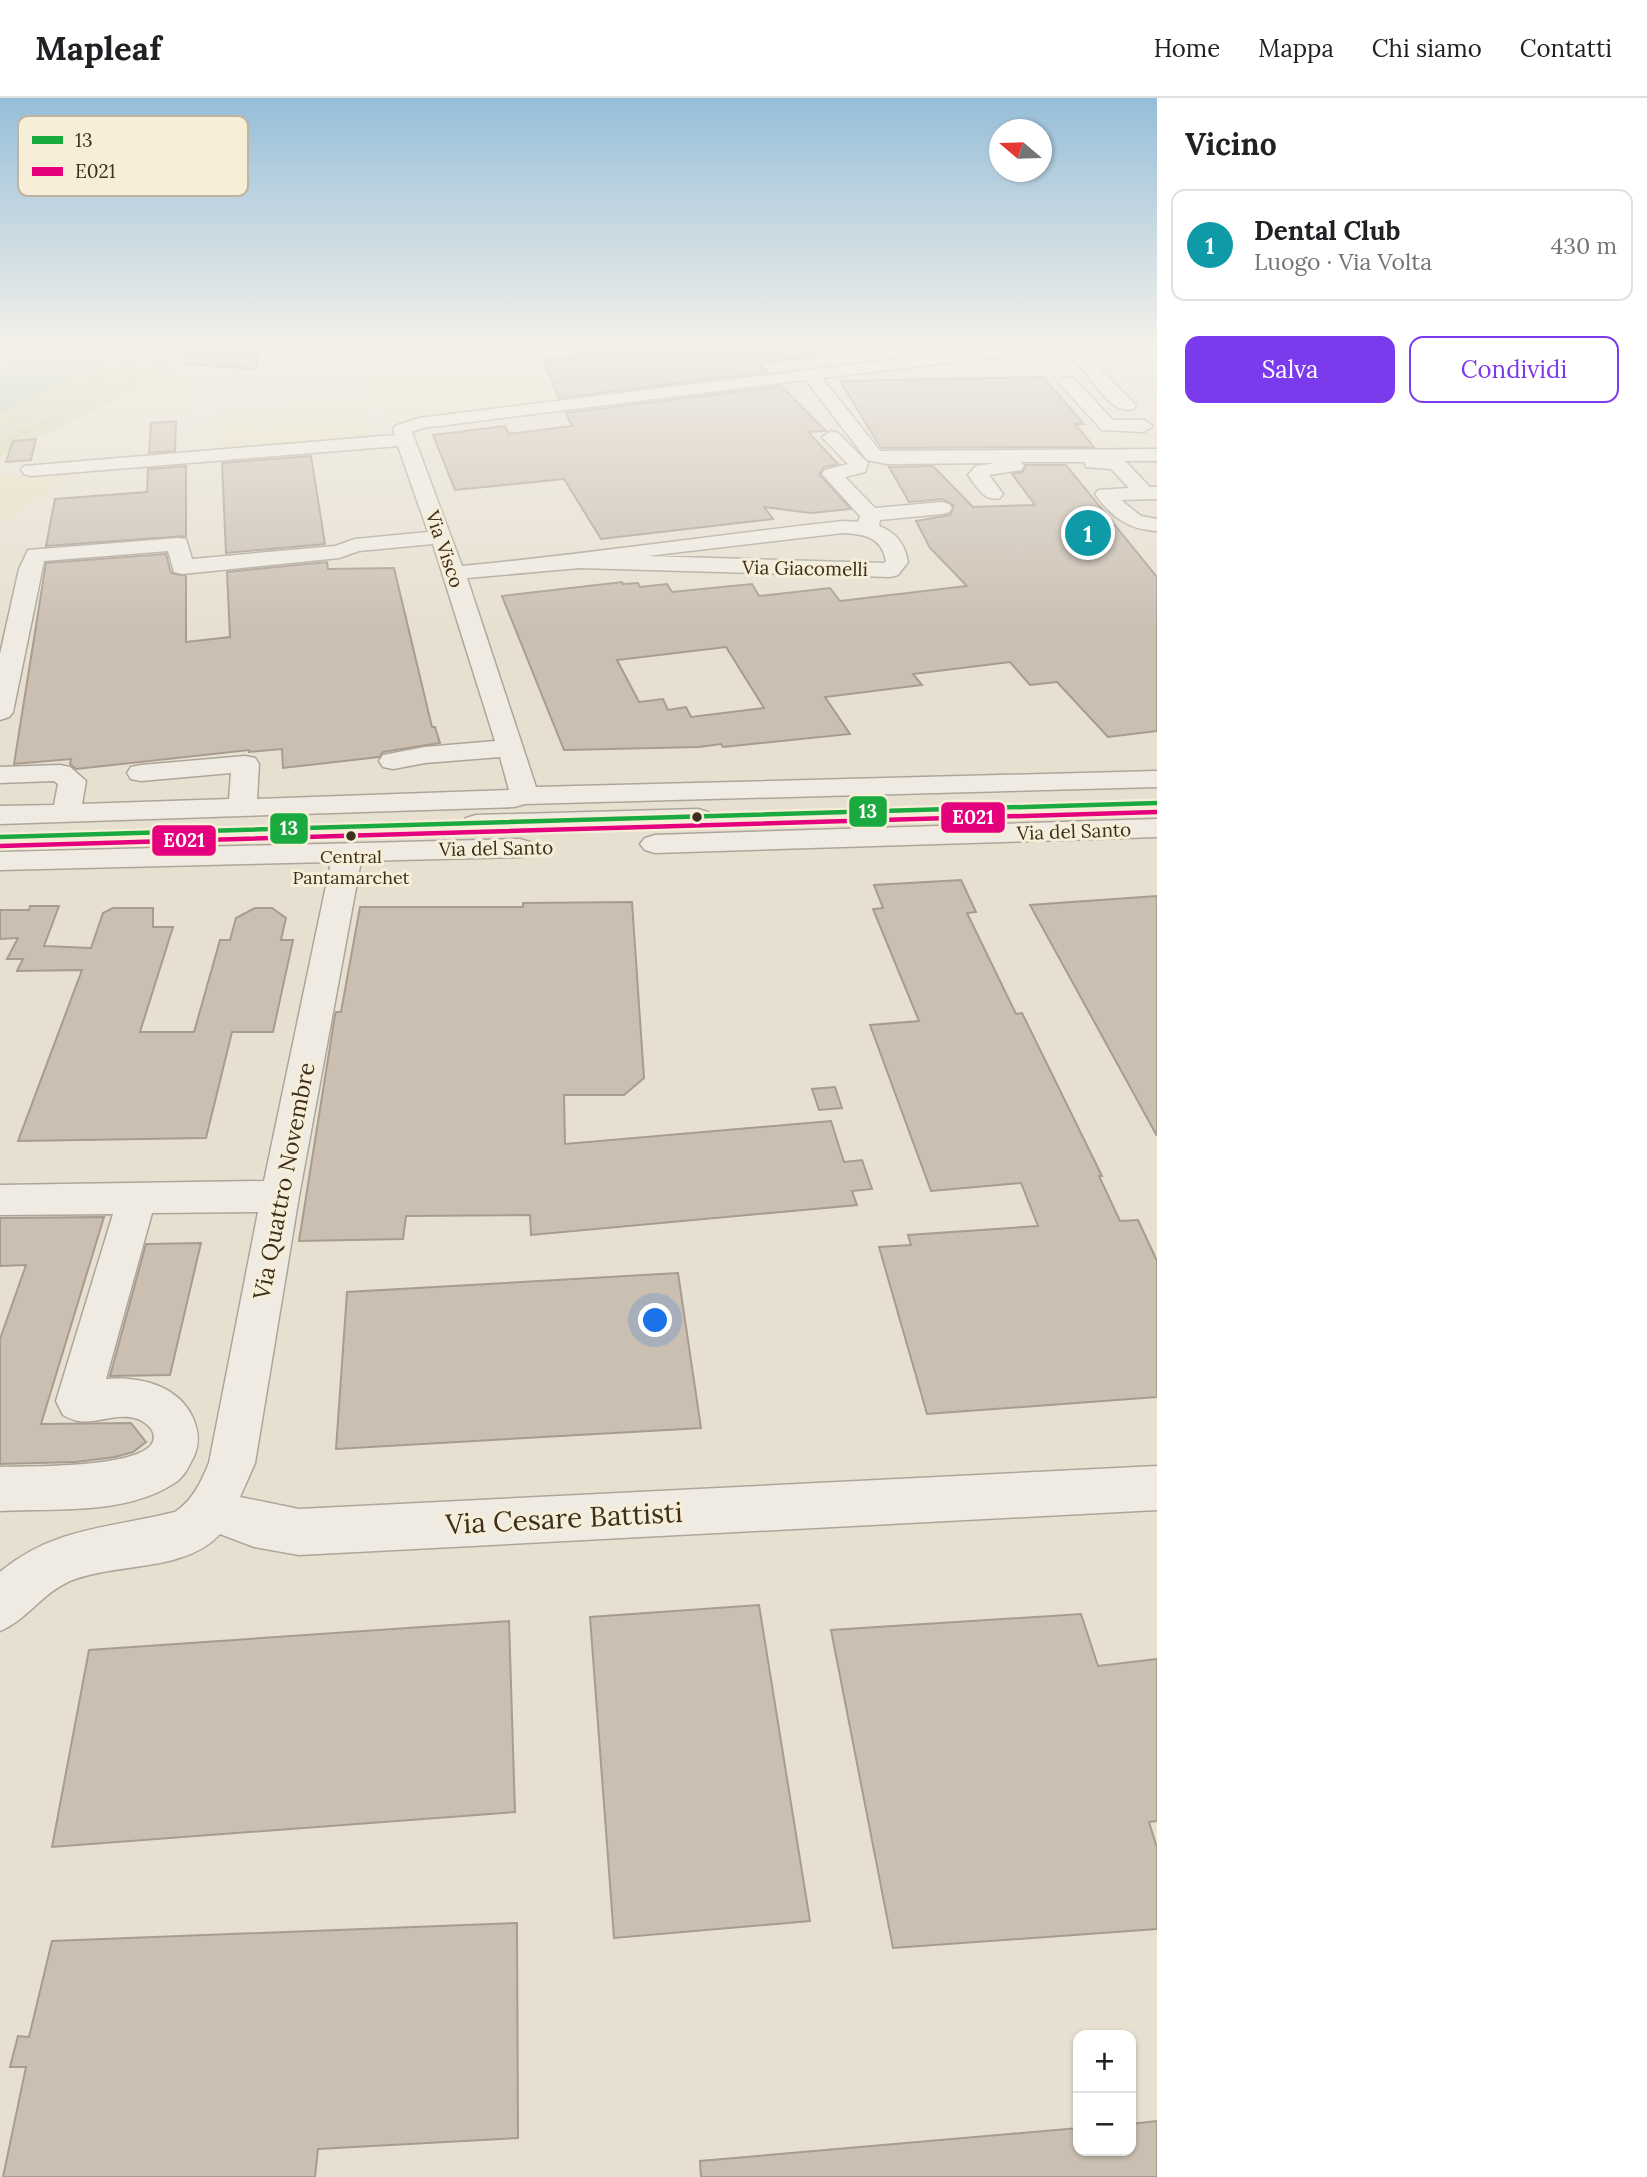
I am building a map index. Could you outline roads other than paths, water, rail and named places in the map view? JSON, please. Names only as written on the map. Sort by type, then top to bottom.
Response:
[{"type":"street","points":[[832,438],[858,463],[858,468],[832,474],[869,521],[942,508]]},
{"type":"street","points":[[860,438],[874,456],[887,458],[1157,455]]},
{"type":"street","points":[[31,470],[406,440]]},
{"type":"street","name":"Via Visco","points":[[406,440],[454,573],[523,790],[520,796]]},
{"type":"street","points":[[993,494],[978,475],[995,466],[1116,463],[1151,493]]},
{"type":"street","points":[[1151,493],[1105,494],[1126,518],[1141,525],[1157,525]]},
{"type":"street","name":"Via Giacomelli","points":[[454,573],[580,561],[653,548],[843,527],[869,521],[896,550],[897,562],[890,570],[580,561]]},
{"type":"street","points":[[0,712],[30,569],[36,555],[177,544],[182,567],[340,552],[355,545],[441,537]]},
{"type":"street","points":[[855,589],[891,586],[890,570]]},
{"type":"street","points":[[393,761],[425,755],[510,748]]},
{"type":"street","points":[[141,773],[246,764],[243,807]]},
{"type":"street","points":[[0,775],[60,773],[69,776],[72,781],[70,836]]},
{"type":"street","name":"Via del Santo","points":[[0,861],[70,836],[243,807],[506,799],[520,796],[1157,779]]},
{"type":"street","points":[[0,837],[612,833],[1157,803]]},
{"type":"street","name":"Via del Santo","points":[[0,815],[70,836],[348,852],[612,833],[1157,828]]},
{"type":"street","name":"Via Quattro Novembre","points":[[211,1507],[232,1463],[280,1196],[348,852]]},
{"type":"street","points":[[0,1200],[280,1196]]},
{"type":"street","points":[[0,1489],[115,1482],[146,1475],[162,1466],[173,1454],[179,1437],[174,1422],[159,1407],[140,1399],[78,1401],[137,1197]]},
{"type":"street","name":"Via Cesare Battisti","points":[[211,1507],[254,1526],[299,1532],[1157,1488]]},
{"type":"street","points":[[7,1584],[76,1555],[178,1535],[198,1523],[211,1507]]},
{"type":"place","name":"Dental Club","points":[[1088,533]]},
{"type":"place","name":"Central Pantamarchet","points":[[351,836]]}]
